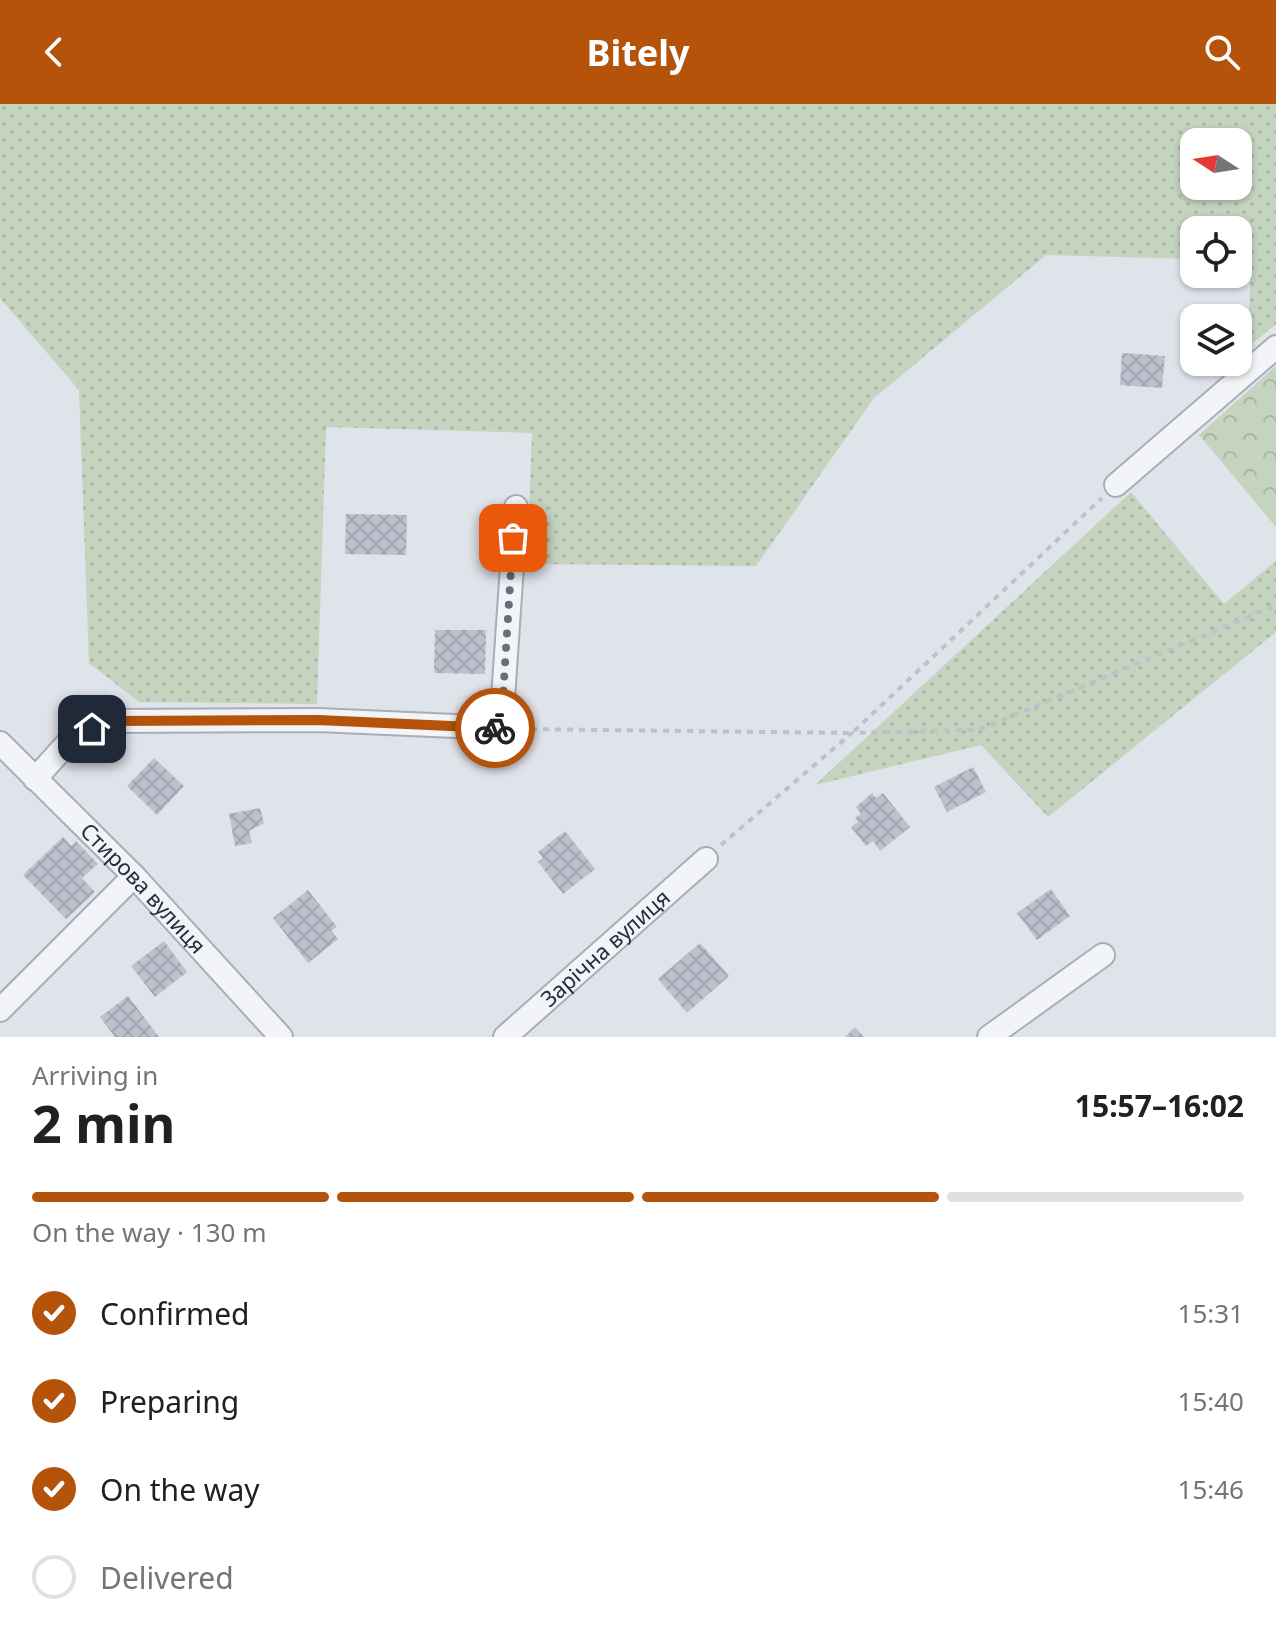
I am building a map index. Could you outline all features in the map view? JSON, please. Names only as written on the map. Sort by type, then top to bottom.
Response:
[{"type":"street","points":[[1116,485],[1276,347]]},
{"type":"street","points":[[35,779],[73,737],[111,721],[318,720],[501,728],[516,507]]},
{"type":"street","name":"Стирова вулиця","points":[[0,743],[134,876],[281,1037]]},
{"type":"street","name":"Зарічна вулиця","points":[[505,1037],[706,859]]},
{"type":"street","points":[[0,1010],[134,876]]},
{"type":"street","points":[[989,1037],[1103,955]]},
{"type":"path","points":[[706,859],[852,733],[1116,485]]},
{"type":"path","points":[[501,728],[852,733],[979,730],[1276,605]]},
{"type":"green space","points":[[0,104],[1276,104],[1276,324],[1252,344],[1252,304],[1250,304],[1252,216],[1180,216],[1180,259],[1046,255],[874,398],[756,566],[527,564],[532,433],[326,427],[317,704],[139,702],[89,663],[79,390],[0,298]]},
{"type":"green space","points":[[1276,366],[1276,527],[1199,435]]},
{"type":"green space","points":[[1131,492],[1224,604],[1276,561],[1276,632],[1048,817],[981,745],[815,785]]},
{"type":"building","points":[[1122,353],[1165,356],[1162,388],[1120,385]]},
{"type":"building","points":[[346,514],[407,515],[406,555],[345,554]]},
{"type":"building","points":[[435,630],[486,630],[485,674],[434,673]]},
{"type":"building","points":[[154,758],[184,786],[157,815],[127,786]]},
{"type":"building","points":[[973,767],[986,792],[947,812],[934,787]]},
{"type":"building","points":[[872,793],[876,798],[883,793],[910,827],[880,851],[873,841],[866,846],[851,827],[858,822],[855,818],[861,814],[856,807]]},
{"type":"building","points":[[260,808],[264,823],[249,831],[252,843],[235,846],[229,814]]},
{"type":"building","points":[[565,831],[595,869],[563,894],[538,862],[543,858],[538,852]]},
{"type":"building","points":[[63,837],[71,846],[76,841],[98,864],[82,878],[95,892],[66,919],[23,875]]},
{"type":"building","points":[[1051,889],[1070,916],[1037,940],[1017,913]]},
{"type":"building","points":[[308,890],[337,927],[331,931],[338,939],[308,963],[273,918]]},
{"type":"building","points":[[164,941],[187,972],[155,997],[131,966]]},
{"type":"building","points":[[700,943],[729,976],[687,1013],[658,979]]},
{"type":"building","points":[[128,996],[159,1037],[115,1037],[100,1017]]},
{"type":"building","points":[[855,1027],[864,1037],[845,1037]]},
{"type":"way so far","points":[[495,728],[501,728],[513,538]]},
{"type":"route","points":[[92,729],[111,721],[318,720],[495,728]]}]
